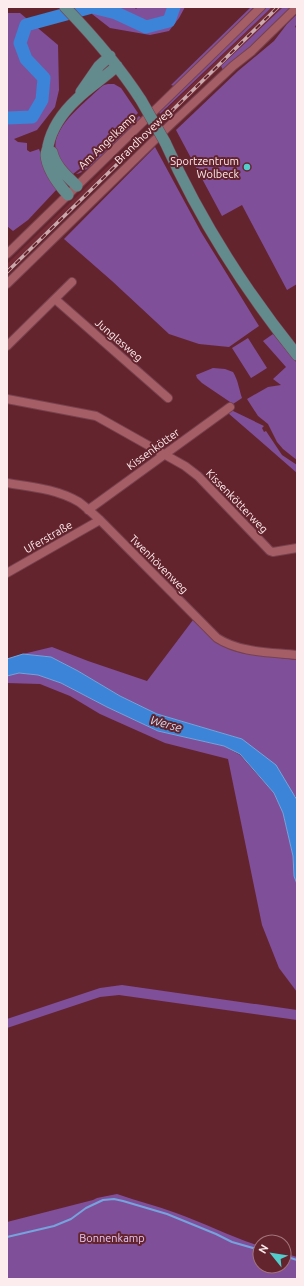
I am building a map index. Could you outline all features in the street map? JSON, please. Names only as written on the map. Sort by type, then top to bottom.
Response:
[{"type":"main road","points":[[64,7],[97,40],[142,100],[165,142],[200,214],[268,320],[297,356]]},
{"type":"main road","points":[[68,195],[61,187],[50,168],[46,153],[50,136],[56,125],[78,98],[87,82],[99,66],[110,56]]},
{"type":"main road","points":[[78,98],[117,66]]},
{"type":"main road","points":[[48,146],[58,166],[77,186]]},
{"type":"street","name":"Am Angelkamp","points":[[7,254],[261,7]]},
{"type":"street","name":"Brandhoveweg","points":[[7,284],[170,125],[233,66],[252,51],[297,7]]},
{"type":"street","points":[[7,346],[72,282]]},
{"type":"street","name":"Junglasweg","points":[[55,299],[168,398]]},
{"type":"street","points":[[7,399],[96,416],[164,455]]},
{"type":"street","name":"Kissenkötter","points":[[88,510],[230,407]]},
{"type":"street","name":"Kissenkötterweg","points":[[164,455],[191,470],[270,551],[273,552],[297,548]]},
{"type":"street","name":"Twenhövenweg","points":[[7,483],[47,489],[60,493],[80,503],[100,520],[217,638],[225,643],[241,648],[297,655]]},
{"type":"street","name":"Uferstraße","points":[[7,573],[100,520]]},
{"type":"shaded area","points":[[272,7],[283,7],[7,274],[7,264]]},
{"type":"green space","points":[[88,7],[134,7],[136,9],[138,7],[185,7],[169,31],[150,35],[110,28],[92,14]]},
{"type":"green space","points":[[251,7],[254,7],[174,86],[171,85]]},
{"type":"green space","points":[[267,7],[272,7],[160,114],[159,112]]},
{"type":"green space","points":[[283,7],[292,7],[252,47],[223,70],[221,66]]},
{"type":"green space","points":[[7,13],[20,13],[58,45],[59,90],[55,107],[37,130],[14,139],[18,142],[27,143],[27,150],[30,152],[39,149],[48,173],[58,188],[28,220],[13,231],[7,226]]},
{"type":"green space","name":"Sportzentrum Wolbeck","points":[[297,14],[297,25],[295,26],[297,30],[297,284],[287,290],[242,205],[222,216],[176,130],[238,71],[274,41]]},
{"type":"green space","points":[[108,84],[114,84],[121,88],[138,113],[92,159],[73,174],[65,166],[56,151],[58,133],[79,108],[101,87]]},
{"type":"green space","points":[[139,116],[141,118],[109,150],[90,167],[76,174],[90,164]]},
{"type":"green space","points":[[155,147],[201,232],[259,326],[229,347],[199,344],[169,334],[64,239]]},
{"type":"green space","points":[[273,334],[297,363],[297,460],[277,442],[268,424],[258,416],[247,399],[268,387],[281,385],[273,379],[286,367],[263,341]]},
{"type":"green space","points":[[248,338],[267,368],[251,378],[232,348]]},
{"type":"green space","points":[[213,368],[225,369],[233,372],[242,398],[233,404],[197,378],[196,375]]},
{"type":"green space","points":[[231,410],[264,426],[262,428],[264,432],[266,431],[282,455],[297,465],[297,473],[228,413]]},
{"type":"green space","points":[[193,620],[222,646],[241,653],[297,660],[297,800],[296,797],[242,739],[157,714],[120,696],[51,657],[23,654],[52,647],[147,681]]},
{"type":"green space","points":[[19,673],[38,675],[61,683],[158,731],[224,746],[240,755],[274,793],[283,813],[293,856],[294,876],[297,884],[297,992],[279,968],[262,925],[228,759],[165,743],[100,714],[70,696],[40,684],[7,683],[7,676]]},
{"type":"green space","points":[[122,985],[297,1010],[297,1020],[119,995],[100,997],[7,1028],[7,1019],[100,988]]},
{"type":"green space","name":"Bonnenkamp","points":[[117,1194],[176,1213],[252,1243],[252,1274],[292,1274],[292,1255],[297,1257],[297,1279],[7,1279],[7,1222]]},
{"type":"water","name":"Werse","points":[[23,654],[51,657],[120,696],[157,714],[242,739],[276,765],[297,800],[297,884],[294,876],[293,856],[283,813],[274,793],[240,754],[224,746],[158,731],[61,683],[38,675],[19,673],[7,676],[7,659]]},
{"type":"waterway","points":[[7,118],[32,117],[42,100],[44,78],[26,59],[20,43],[26,25],[92,7],[116,13],[146,27],[169,21],[174,7]]},
{"type":"waterway","points":[[7,1237],[54,1226],[71,1219],[86,1208],[103,1200],[114,1199],[167,1214],[232,1242],[252,1248]]},
{"type":"waterway","points":[[292,1258],[297,1260]]},
{"type":"railway","points":[[7,272],[278,7]]},
{"type":"place","name":"Sportzentrum Wolbeck","points":[[247,167]]}]
